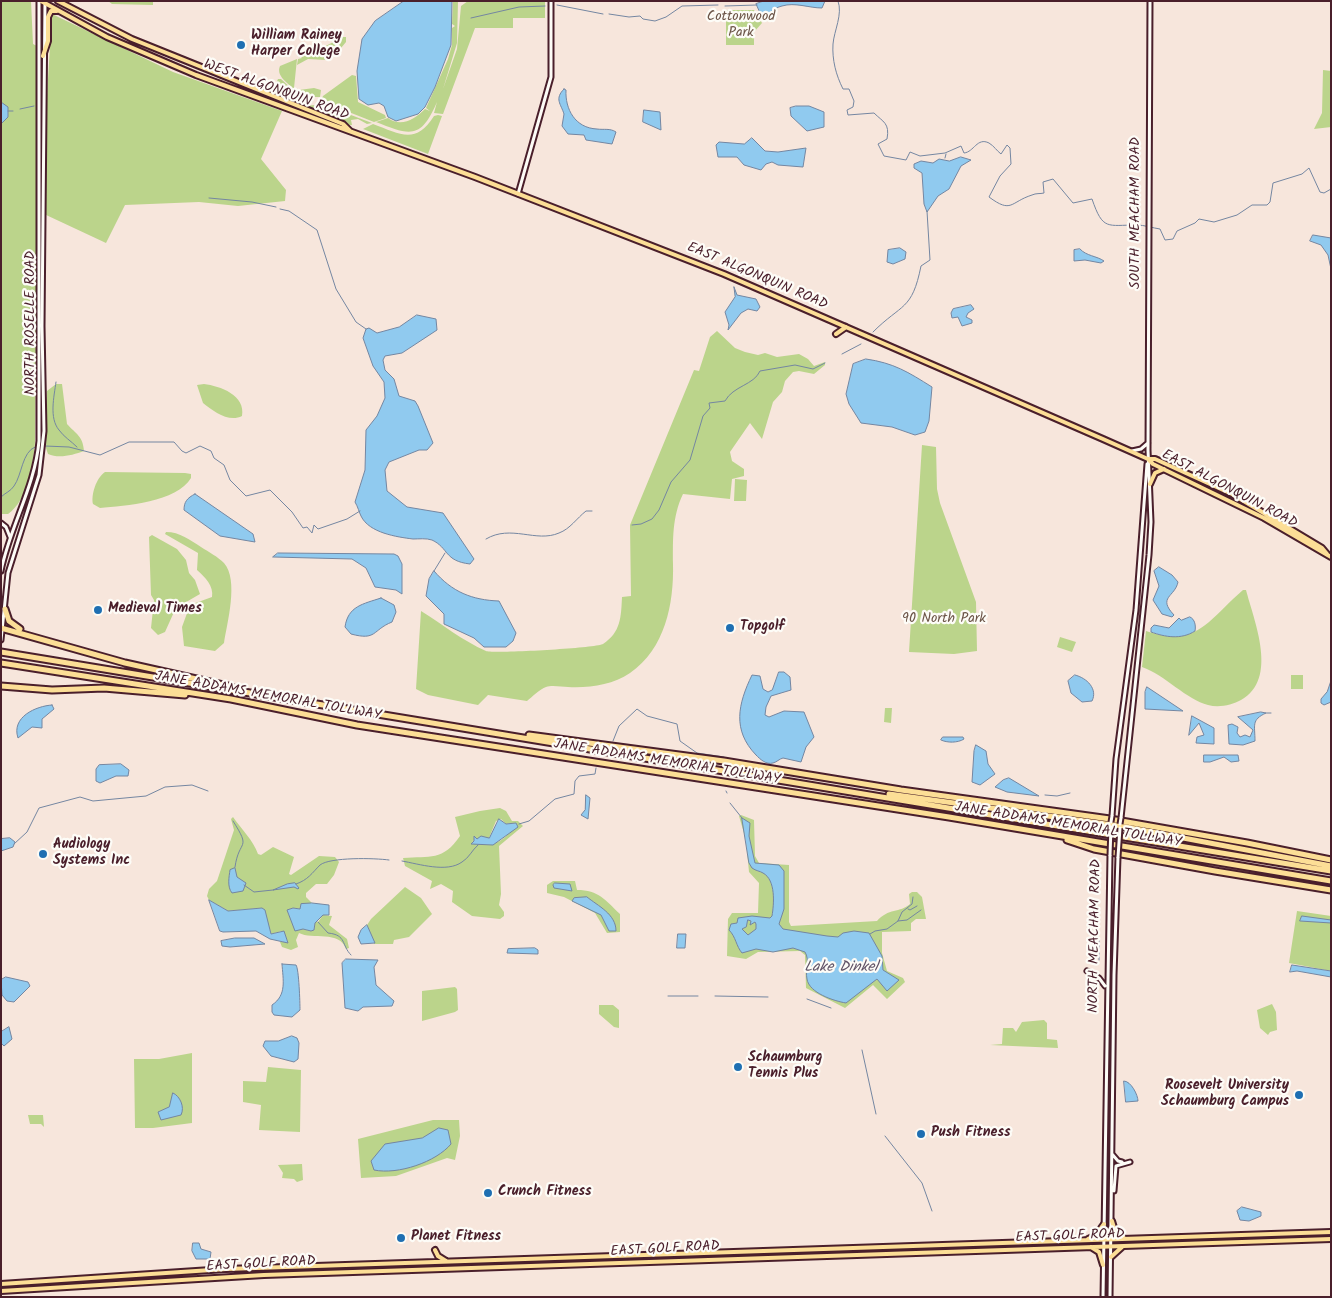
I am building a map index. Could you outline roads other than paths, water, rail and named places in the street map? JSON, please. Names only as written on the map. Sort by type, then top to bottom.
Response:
[{"type":"highway","points":[[5,609],[9,621],[14,626],[45,639]]},
{"type":"highway","points":[[2,628],[45,639],[125,664],[291,700]]},
{"type":"highway","name":"JANE ADDAMS MEMORIAL TOLLWAY","points":[[1,652],[1331,871]]},
{"type":"highway","name":"JANE ADDAMS MEMORIAL TOLLWAY","points":[[1,663],[231,699],[356,725],[1331,881]]},
{"type":"highway","points":[[1,686],[52,690],[104,688],[231,699]]},
{"type":"highway","points":[[1,692],[8,686]]},
{"type":"highway","points":[[484,731],[553,738],[724,761],[901,790],[1110,819],[1331,860]]},
{"type":"highway","points":[[792,782],[1120,826],[1331,866]]},
{"type":"highway","points":[[1050,835],[1094,849],[1331,890]]},
{"type":"main road","name":"WEST ALGONQUIN ROAD","points":[[58,1],[132,39],[343,124],[350,131]]},
{"type":"main road","points":[[518,194],[551,77],[551,1]]},
{"type":"main road","name":"SOUTH MEACHAM ROAD","points":[[1148,425],[1150,1]]},
{"type":"main road","name":"WEST ALGONQUIN ROAD","points":[[42,2],[107,37],[196,75],[350,131]]},
{"type":"main road","name":"NORTH ROSELLE ROAD","points":[[1,640],[10,566],[38,475],[44,432],[42,2]]},
{"type":"main road","name":"NORTH ROSELLE ROAD","points":[[1,571],[10,538],[34,470],[38,442],[42,2]]},
{"type":"main road","points":[[43,56],[48,41],[48,16],[51,12],[58,11]]},
{"type":"main road","name":"EAST ALGONQUIN ROAD","points":[[350,131],[724,274],[1148,459],[1164,469],[1264,518],[1329,556]]},
{"type":"main road","points":[[836,334],[846,327]]},
{"type":"main road","name":"NORTH MEACHAM ROAD","points":[[1103,1297],[1106,988],[1111,825],[1116,759],[1136,610],[1148,459],[1148,425]]},
{"type":"main road","points":[[1130,451],[1140,450],[1148,442]]},
{"type":"main road","name":"EAST ALGONQUIN ROAD","points":[[1148,459],[1155,459],[1232,494],[1322,548],[1329,556]]},
{"type":"main road","name":"NORTH MEACHAM ROAD","points":[[1110,1297],[1113,1029],[1118,857],[1149,555],[1150,484],[1148,459]]},
{"type":"main road","points":[[1150,484],[1155,473],[1164,469]]},
{"type":"main road","points":[[1,523],[9,531],[10,538]]},
{"type":"main road","points":[[1087,971],[1102,981],[1106,988]]},
{"type":"main road","points":[[1106,1020],[1113,1029]]},
{"type":"main road","points":[[1112,1154],[1119,1161],[1130,1162],[1116,1166],[1112,1196]]},
{"type":"main road","points":[[1112,1221],[1115,1231],[1125,1239]]},
{"type":"main road","points":[[1080,1241],[1096,1235],[1104,1224]]},
{"type":"main road","name":"EAST GOLF ROAD","points":[[1,1284],[226,1269],[1331,1232]]},
{"type":"main road","name":"EAST GOLF ROAD","points":[[1,1291],[264,1275],[1331,1239]]},
{"type":"main road","points":[[1111,1256],[1124,1246]]},
{"type":"main road","points":[[1091,1247],[1099,1252],[1103,1265]]},
{"type":"main road","points":[[435,1250],[440,1258],[448,1262]]},
{"type":"water","points":[[404,1],[452,1],[451,45],[425,107],[418,114],[396,121],[388,117],[384,106],[379,103],[368,105],[359,99],[357,71],[362,39],[375,21]]},
{"type":"water","points":[[764,1],[825,1],[822,8],[787,5],[761,15],[756,4]]},
{"type":"water","points":[[564,89],[566,90],[567,104],[577,121],[589,128],[616,132],[612,144],[586,140],[584,135],[568,134],[562,126],[564,114],[559,99]]},
{"type":"water","points":[[1,102],[8,107],[8,117],[1,124]]},
{"type":"water","points":[[809,106],[824,112],[824,127],[807,131],[791,116],[790,108]]},
{"type":"water","points":[[644,110],[660,112],[661,130],[643,122]]},
{"type":"water","points":[[752,138],[765,151],[778,152],[806,148],[803,167],[778,165],[772,162],[766,164],[761,170],[744,165],[737,157],[718,157],[716,145],[719,142],[744,144]]},
{"type":"water","points":[[961,157],[971,160],[961,166],[949,189],[938,196],[927,212],[924,204],[922,173],[914,168],[914,164],[921,161],[933,163],[939,159],[949,161]]},
{"type":"water","points":[[1313,235],[1331,238],[1331,269],[1328,255],[1321,245],[1310,241]]},
{"type":"water","points":[[900,248],[906,252],[905,259],[893,264],[887,262],[888,250]]},
{"type":"water","points":[[1080,249],[1104,261],[1101,263],[1085,260],[1074,261],[1074,250]]},
{"type":"water","points":[[734,287],[737,295],[756,299],[760,307],[757,311],[748,309],[741,313],[728,330],[729,325],[725,312],[735,297]]},
{"type":"water","points":[[971,305],[974,309],[966,317],[972,320],[972,323],[962,326],[958,317],[952,318],[951,313],[953,309]]},
{"type":"water","points":[[417,315],[436,319],[437,330],[402,353],[385,356],[383,360],[385,370],[394,379],[399,396],[415,401],[433,443],[427,450],[419,450],[389,462],[385,470],[387,491],[407,507],[443,513],[474,559],[470,564],[455,560],[432,540],[399,537],[377,530],[365,522],[355,502],[365,470],[366,430],[377,416],[385,398],[384,382],[373,366],[363,338],[366,329],[369,328],[377,333],[399,327]]},
{"type":"water","points":[[866,359],[901,369],[932,387],[929,421],[925,432],[915,435],[892,427],[861,423],[849,404],[846,394],[853,364]]},
{"type":"water","points":[[195,494],[253,534],[255,542],[220,536],[184,510],[186,500]]},
{"type":"water","points":[[278,553],[394,554],[398,556],[402,564],[402,594],[396,590],[375,587],[366,568],[352,559],[273,557]]},
{"type":"water","points":[[1159,567],[1172,575],[1178,582],[1167,601],[1169,609],[1174,615],[1172,617],[1162,614],[1153,600],[1159,586],[1154,571]]},
{"type":"water","points":[[434,571],[463,594],[480,599],[499,601],[516,633],[513,641],[506,647],[484,647],[474,638],[444,624],[444,614],[426,596],[429,579]]},
{"type":"water","points":[[381,598],[394,605],[396,612],[392,622],[374,634],[359,636],[351,634],[345,627],[349,614],[357,607]]},
{"type":"water","points":[[1190,617],[1194,621],[1195,631],[1190,634],[1173,637],[1151,632],[1151,628],[1154,625],[1169,628],[1179,618],[1181,620]]},
{"type":"water","points":[[779,672],[784,672],[790,677],[791,690],[771,696],[765,715],[769,717],[784,711],[804,712],[814,737],[806,747],[801,762],[783,758],[773,763],[763,761],[748,746],[740,726],[743,696],[752,675],[760,676],[763,689],[768,692],[772,690]]},
{"type":"water","points":[[1075,675],[1087,681],[1092,688],[1094,692],[1092,701],[1082,702],[1071,693],[1068,681]]},
{"type":"water","points":[[1331,681],[1331,702],[1324,705],[1321,703],[1321,699],[1327,692]]},
{"type":"water","points":[[1147,687],[1183,711],[1145,709],[1145,692]]},
{"type":"water","points":[[52,705],[54,709],[42,719],[42,728],[32,727],[18,738],[18,724],[26,714],[32,710]]},
{"type":"water","points":[[1261,712],[1266,713],[1256,721],[1255,741],[1243,745],[1229,744],[1228,725],[1232,724],[1238,727],[1237,733],[1240,737],[1245,735],[1250,737],[1253,730],[1238,717]]},
{"type":"water","points":[[1192,716],[1214,728],[1214,744],[1196,743],[1197,737],[1204,735],[1199,723],[1189,735]]},
{"type":"water","points":[[943,737],[963,737],[964,739],[949,742],[941,740]]},
{"type":"water","points":[[976,745],[986,751],[988,764],[995,774],[980,785],[972,782]]},
{"type":"water","points":[[1204,755],[1238,755],[1239,761],[1231,762],[1224,757],[1204,762]]},
{"type":"water","points":[[121,764],[129,770],[128,776],[116,776],[100,783],[96,781],[96,769],[99,765]]},
{"type":"water","points":[[1009,778],[1039,796],[1007,792],[995,787],[1003,780]]},
{"type":"water","points":[[586,795],[590,798],[588,819],[581,815],[585,810]]},
{"type":"water","name":"Lake Dinkel","points":[[742,818],[750,823],[749,836],[755,863],[779,865],[784,871],[784,909],[779,924],[783,929],[838,937],[843,933],[854,931],[869,933],[882,956],[883,970],[899,980],[887,991],[877,979],[846,1003],[829,998],[812,988],[807,979],[807,958],[805,952],[793,948],[773,952],[756,949],[742,953],[729,930],[731,924],[737,923],[738,918],[752,916],[770,918],[773,905],[770,881],[763,873],[752,868],[749,863]],"holes":[[[748,920],[751,921],[750,925],[755,922],[756,929],[748,935],[742,929],[746,927]]]},
{"type":"water","points":[[499,819],[506,824],[516,823],[518,827],[493,845],[471,844],[474,841],[474,836],[477,839],[481,836],[489,838]]},
{"type":"water","points":[[10,838],[15,842],[13,847],[1,851],[1,839]]},
{"type":"water","points":[[235,868],[237,877],[246,883],[243,891],[232,893],[230,891],[229,876],[230,870]]},
{"type":"water","points":[[295,883],[298,889],[294,887],[273,890],[287,884]]},
{"type":"water","points":[[555,883],[570,884],[572,891],[554,888],[553,885]]},
{"type":"water","points":[[587,897],[610,915],[616,931],[609,931],[601,915],[572,901],[574,898]]},
{"type":"water","points":[[209,900],[228,911],[262,908],[265,910],[271,934],[284,931],[288,943],[270,939],[256,931],[220,931]]},
{"type":"water","points":[[301,904],[329,905],[329,915],[323,915],[315,923],[314,930],[303,929],[295,931],[287,910],[293,908],[300,909]]},
{"type":"water","points":[[1302,916],[1331,920],[1331,923],[1300,921]]},
{"type":"water","points":[[367,925],[375,943],[361,944],[358,937],[361,930]]},
{"type":"water","points":[[678,934],[686,934],[685,948],[677,948]]},
{"type":"water","points":[[235,938],[254,938],[265,944],[222,946],[221,941]]},
{"type":"water","points":[[535,948],[538,950],[538,954],[507,953],[508,949]]},
{"type":"water","points":[[346,959],[378,960],[374,967],[376,985],[394,1001],[392,1006],[363,1007],[358,1011],[345,1008],[342,963]]},
{"type":"water","points":[[282,964],[296,965],[297,968],[300,1010],[292,1017],[274,1015],[272,1012],[272,1005],[277,1001],[282,992]]},
{"type":"water","points":[[1292,965],[1331,971],[1331,977],[1297,971],[1290,972]]},
{"type":"water","points":[[6,977],[28,982],[30,986],[14,1002],[7,1001],[2,995],[1,980]]},
{"type":"water","points":[[9,1027],[12,1039],[4,1046],[1,1043],[1,1032]]},
{"type":"water","points":[[292,1036],[297,1038],[299,1043],[298,1059],[294,1062],[271,1056],[263,1046],[265,1041],[278,1041]]},
{"type":"water","points":[[1124,1081],[1129,1083],[1134,1089],[1138,1101],[1126,1102]]},
{"type":"water","points":[[173,1093],[181,1102],[181,1115],[161,1120],[158,1112],[169,1107]]},
{"type":"water","points":[[439,1128],[448,1130],[451,1144],[436,1156],[405,1169],[394,1171],[374,1170],[371,1161],[385,1144],[422,1138]]},
{"type":"water","points":[[1242,1207],[1261,1212],[1261,1216],[1249,1221],[1240,1220],[1237,1211]]},
{"type":"water","points":[[193,1243],[199,1243],[201,1249],[211,1252],[210,1259],[196,1259],[192,1251]]},
{"type":"waterway","points":[[838,1],[839,11],[833,44],[833,56],[843,89],[849,89],[854,101],[853,107],[847,110],[848,115],[874,113],[885,123],[888,129],[887,139],[878,144],[884,156],[906,160],[910,152],[920,156],[945,153],[961,146],[964,153],[981,142],[991,144],[1001,154],[1007,145],[1010,148],[1011,164],[1000,176],[989,197],[1002,205],[1011,205],[1034,194],[1044,193],[1043,182],[1053,179],[1073,203],[1092,199],[1099,217],[1107,224],[1140,225],[1160,229],[1165,240],[1173,239],[1177,231],[1195,223],[1199,219],[1214,222],[1237,215],[1252,205],[1267,205],[1270,202],[1273,183],[1302,174],[1309,168],[1320,192],[1324,193],[1331,189]]},
{"type":"waterway","points":[[557,5],[603,14]]},
{"type":"waterway","points":[[609,14],[629,17],[640,16],[643,19],[655,21],[666,17],[682,6],[718,5]]},
{"type":"waterway","points":[[725,6],[757,5]]},
{"type":"waterway","points":[[471,18],[519,7],[545,6]]},
{"type":"waterway","points":[[20,109],[34,106]]},
{"type":"waterway","points":[[8,111],[13,111]]},
{"type":"waterway","points":[[945,158],[946,154]]},
{"type":"waterway","points":[[209,198],[252,202],[276,207]]},
{"type":"waterway","points":[[280,209],[289,211],[317,230],[336,289],[356,322],[366,329]]},
{"type":"waterway","points":[[873,332],[910,299],[918,281],[921,266],[930,260],[927,211]]},
{"type":"waterway","points":[[842,354],[861,344]]},
{"type":"waterway","points":[[632,525],[641,524],[652,519],[659,510],[671,482],[690,460],[703,416],[710,408],[709,403],[725,401],[733,392],[757,376],[760,371],[795,365],[813,369],[825,363]]},
{"type":"waterway","points":[[56,382],[53,407],[54,420],[61,432],[77,447]]},
{"type":"waterway","points":[[45,446],[69,447],[100,455],[129,442],[174,442],[186,453],[200,446],[211,451],[214,458],[224,465],[230,480],[246,496],[270,490],[292,512],[303,528],[307,527],[312,533],[314,525],[318,529],[347,519],[360,511]]},
{"type":"waterway","points":[[1,497],[14,486],[27,454],[35,447]]},
{"type":"waterway","points":[[486,539],[505,533],[550,536],[567,529],[586,511],[592,511]]},
{"type":"waterway","points":[[434,571],[445,553]]},
{"type":"waterway","points":[[613,741],[619,726],[637,709],[647,716],[677,724],[680,741],[697,753],[724,757]]},
{"type":"waterway","points":[[1266,713],[1271,713]]},
{"type":"waterway","points":[[519,824],[529,821],[555,799],[574,794],[575,781],[579,776],[595,774],[596,768]]},
{"type":"waterway","points":[[14,844],[27,832],[39,808],[80,797],[93,801],[146,796],[165,787],[192,785],[208,791]]},
{"type":"waterway","points":[[1045,795],[1057,796],[1070,793]]},
{"type":"waterway","points":[[730,803],[742,818]]},
{"type":"waterway","points":[[233,821],[243,841],[235,867]]},
{"type":"waterway","points":[[402,861],[433,867],[449,867],[464,860],[478,845]]},
{"type":"waterway","points":[[296,884],[307,878],[325,862],[353,859],[389,860]]},
{"type":"waterway","points":[[244,885],[254,892],[273,890]]},
{"type":"waterway","points":[[870,934],[887,929],[898,921],[902,912],[912,904],[913,897]]},
{"type":"waterway","points":[[908,909],[910,910],[917,906]]},
{"type":"waterway","points":[[898,921],[907,920],[921,910]]},
{"type":"waterway","points":[[318,922],[328,933],[341,938],[351,955]]},
{"type":"waterway","points":[[1099,938],[1099,960]]},
{"type":"waterway","points":[[668,996],[698,996]]},
{"type":"waterway","points":[[715,996],[768,997]]},
{"type":"waterway","points":[[807,999],[831,1008]]},
{"type":"waterway","points":[[862,1050],[876,1114]]},
{"type":"waterway","points":[[885,1136],[922,1183],[932,1211]]},
{"type":"place","name":"William Rainey Harper College","points":[[241,45]]},
{"type":"place","name":"Medieval Times","points":[[98,610]]},
{"type":"place","name":"Topgolf","points":[[730,628]]},
{"type":"place","name":"Audiology Systems Inc","points":[[43,854]]},
{"type":"place","name":"Schaumburg Tennis Plus","points":[[738,1067]]},
{"type":"place","name":"Roosevelt University Schaumburg Campus","points":[[1299,1095]]},
{"type":"place","name":"Push Fitness","points":[[921,1134]]},
{"type":"place","name":"Crunch Fitness","points":[[488,1193]]},
{"type":"place","name":"Planet Fitness","points":[[401,1238]]},
{"type":"park label","name":"Cottonwood Park","points":[[741,26]]},
{"type":"park label","name":"90 North Park","points":[[944,620]]}]
